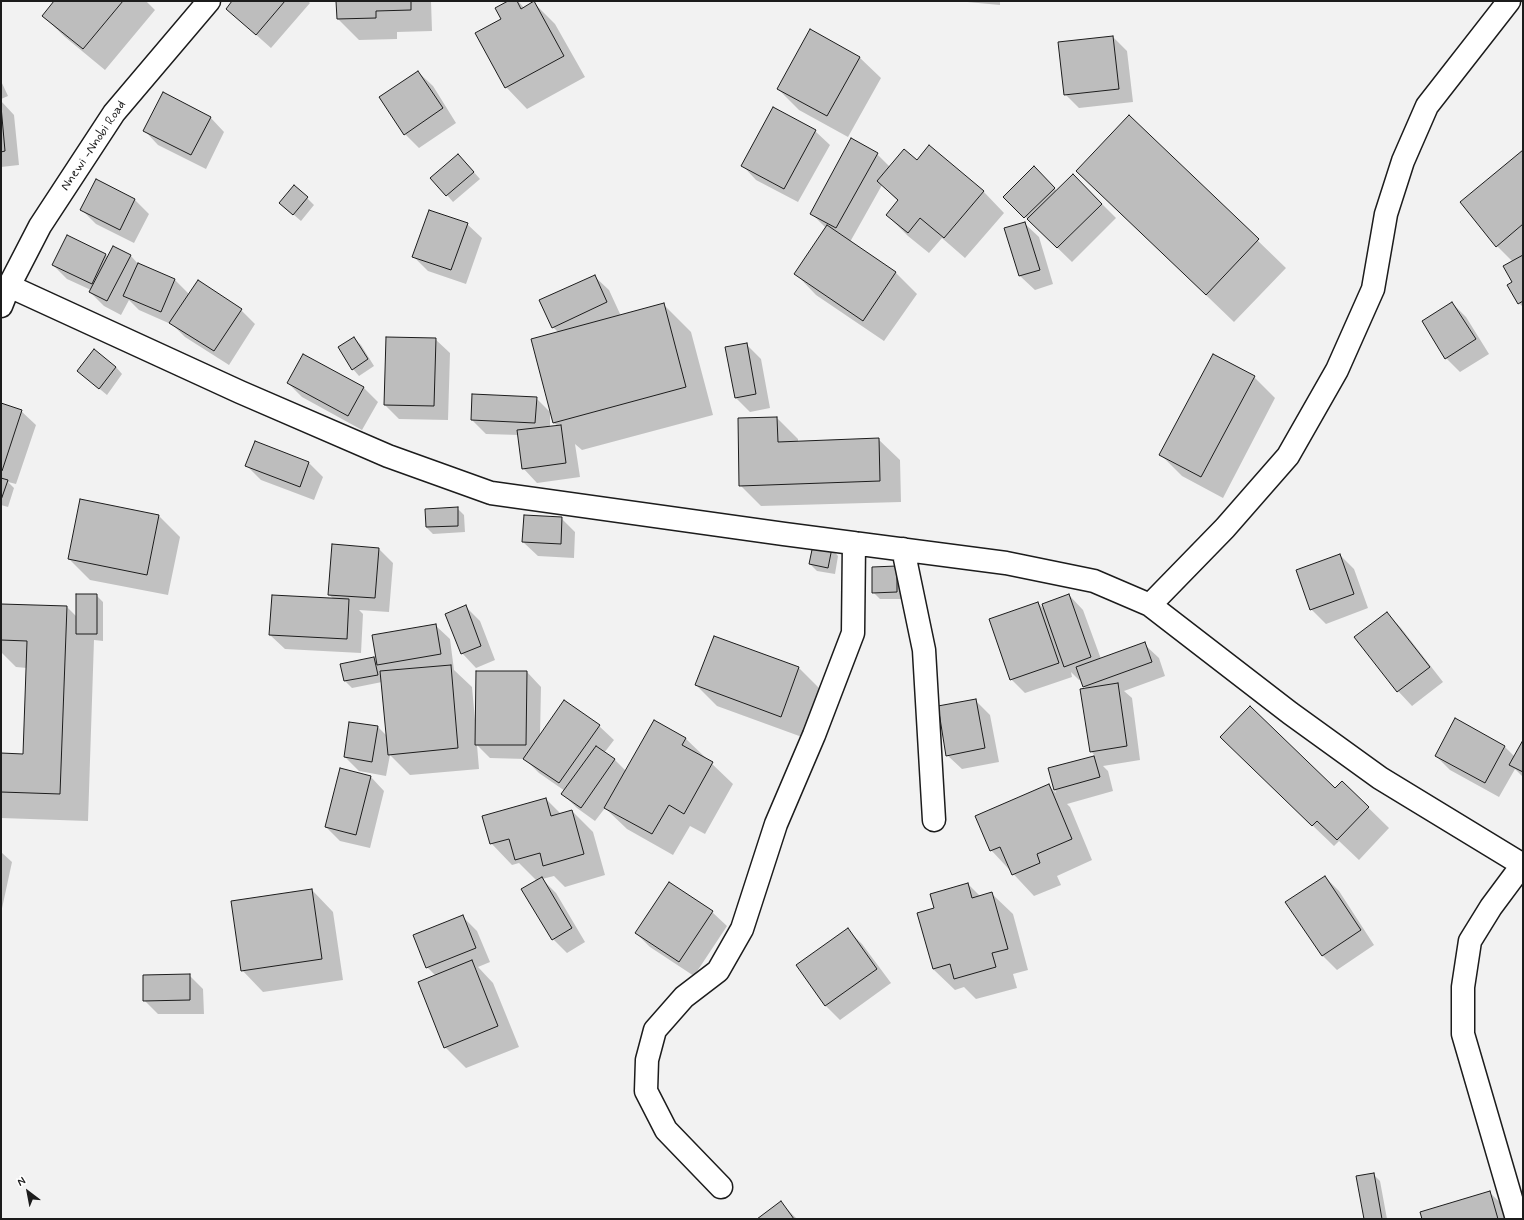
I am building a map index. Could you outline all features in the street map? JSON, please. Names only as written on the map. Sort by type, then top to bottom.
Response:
[{"type":"street","name":"Nnewi -Nnobi Road","points":[[1,306],[5,285],[40,226],[114,113],[209,1]]},
{"type":"street","points":[[1150,605],[1225,528],[1288,456],[1337,370],[1373,289],[1386,214],[1403,161],[1427,106],[1509,1]]},
{"type":"street","points":[[5,285],[240,392],[381,453],[491,493],[1006,563],[1094,581],[1150,605],[1202,643],[1290,713],[1380,778],[1523,865],[1491,907],[1470,941],[1462,987],[1463,1034],[1517,1219]]},
{"type":"street","points":[[721,1187],[666,1130],[646,1091],[647,1060],[655,1030],[684,997],[718,971],[742,929],[776,824],[814,735],[853,633],[854,543]]},
{"type":"street","points":[[903,549],[924,650],[934,820]]},
{"type":"building","points":[[54,1],[123,1],[83,49],[42,16]]},
{"type":"building","points":[[232,1],[285,1],[256,35],[226,9]]},
{"type":"building","points":[[336,1],[411,1],[411,10],[376,11],[376,18],[337,19]]},
{"type":"building","points":[[508,1],[517,1],[521,9],[534,1],[564,56],[505,88],[475,33],[501,19],[495,8]]},
{"type":"building","points":[[810,29],[860,57],[827,116],[777,89]]},
{"type":"building","points":[[1113,36],[1119,89],[1064,95],[1058,42]]},
{"type":"building","points":[[418,71],[443,108],[404,135],[379,97]]},
{"type":"building","points":[[163,92],[211,117],[191,155],[143,131]]},
{"type":"building","points":[[1,106],[5,151],[1,152]]},
{"type":"building","points":[[773,107],[816,130],[784,189],[741,166]]},
{"type":"building","points":[[1129,115],[1259,239],[1206,295],[1076,171]]},
{"type":"building","points":[[851,138],[878,153],[836,228],[810,214]]},
{"type":"building","points":[[929,145],[984,191],[944,238],[920,218],[908,233],[886,215],[898,200],[877,181],[904,149],[917,160]]},
{"type":"building","points":[[1523,150],[1523,224],[1496,247],[1460,202]]},
{"type":"building","points":[[458,154],[474,172],[446,196],[430,178]]},
{"type":"building","points":[[1034,166],[1055,188],[1024,218],[1003,197]]},
{"type":"building","points":[[1073,174],[1102,204],[1057,248],[1027,219]]},
{"type":"building","points":[[96,179],[135,199],[120,230],[80,210]]},
{"type":"building","points":[[294,185],[308,197],[293,215],[279,203]]},
{"type":"building","points":[[429,210],[468,223],[451,270],[412,257]]},
{"type":"building","points":[[1025,222],[1040,270],[1019,276],[1004,228]]},
{"type":"building","points":[[827,225],[896,272],[863,321],[794,274]]},
{"type":"building","points":[[67,235],[106,254],[92,284],[52,265]]},
{"type":"building","points":[[113,246],[131,255],[107,301],[89,292]]},
{"type":"building","points":[[1523,255],[1523,301],[1518,304],[1507,285],[1512,282],[1503,266]]},
{"type":"building","points":[[138,263],[175,279],[161,312],[123,296]]},
{"type":"building","points":[[595,275],[607,302],[552,328],[539,300]]},
{"type":"building","points":[[198,280],[242,309],[214,351],[169,323]]},
{"type":"building","points":[[1452,302],[1476,339],[1445,359],[1422,321]]},
{"type":"building","points":[[664,303],[686,387],[553,423],[531,339]]},
{"type":"building","points":[[354,337],[368,359],[352,370],[338,347]]},
{"type":"building","points":[[386,337],[436,338],[434,406],[384,405]]},
{"type":"building","points":[[747,343],[756,394],[735,398],[725,347]]},
{"type":"building","points":[[94,349],[116,367],[99,389],[77,371]]},
{"type":"building","points":[[303,354],[364,387],[348,416],[287,383]]},
{"type":"building","points":[[1213,354],[1255,376],[1201,477],[1159,455]]},
{"type":"building","points":[[472,394],[537,397],[535,423],[471,420]]},
{"type":"building","points":[[1,403],[22,410],[2,471],[1,471]]},
{"type":"building","points":[[777,417],[778,442],[879,438],[880,481],[739,486],[738,418]]},
{"type":"building","points":[[561,425],[566,463],[522,469],[517,430]]},
{"type":"building","points":[[255,441],[309,462],[300,487],[245,466]]},
{"type":"building","points":[[1,478],[8,480],[1,500]]},
{"type":"building","points":[[80,499],[159,515],[147,575],[68,559]]},
{"type":"building","points":[[458,507],[458,526],[426,527],[425,509]]},
{"type":"building","points":[[524,515],[562,517],[561,544],[522,542]]},
{"type":"building","points":[[332,544],[379,548],[375,598],[328,595]]},
{"type":"building","points":[[813,545],[832,548],[828,568],[809,564]]},
{"type":"building","points":[[1340,554],[1354,594],[1310,610],[1296,570]]},
{"type":"building","points":[[897,566],[897,592],[872,593],[872,567]]},
{"type":"building","points":[[76,594],[97,594],[97,634],[76,634]]},
{"type":"building","points":[[1069,594],[1091,657],[1064,667],[1042,604]]},
{"type":"building","points":[[272,595],[349,599],[347,639],[269,635]]},
{"type":"building","points":[[1038,602],[1059,663],[1010,680],[989,619]]},
{"type":"building","points":[[1,604],[67,606],[60,794],[1,792],[1,753],[23,754],[27,641],[1,640]]},
{"type":"building","points":[[466,605],[481,646],[461,654],[445,614]]},
{"type":"building","points":[[1387,612],[1430,667],[1397,692],[1354,637]]},
{"type":"building","points":[[436,624],[441,654],[377,665],[372,635]]},
{"type":"building","points":[[714,636],[799,667],[781,717],[695,685]]},
{"type":"building","points":[[1145,642],[1152,662],[1083,687],[1076,667]]},
{"type":"building","points":[[374,657],[378,675],[344,681],[340,664]]},
{"type":"building","points":[[451,665],[458,748],[388,755],[380,671]]},
{"type":"building","points":[[476,671],[527,671],[526,745],[475,745]]},
{"type":"building","points":[[1118,683],[1127,746],[1090,752],[1080,689]]},
{"type":"building","points":[[976,699],[985,748],[946,756],[938,706]]},
{"type":"building","points":[[564,700],[600,725],[559,783],[523,759]]},
{"type":"building","points":[[1250,706],[1335,788],[1342,781],[1369,807],[1337,840],[1317,821],[1312,826],[1220,737]]},
{"type":"building","points":[[1455,718],[1505,746],[1485,783],[1435,756]]},
{"type":"building","points":[[654,720],[686,738],[682,745],[713,762],[684,814],[669,805],[652,834],[604,808]]},
{"type":"building","points":[[349,722],[378,726],[372,762],[344,757]]},
{"type":"building","points":[[1523,740],[1523,772],[1509,765]]},
{"type":"building","points":[[596,746],[615,759],[581,808],[561,794]]},
{"type":"building","points":[[1094,756],[1100,777],[1054,790],[1048,768]]},
{"type":"building","points":[[340,768],[371,776],[356,835],[325,827]]},
{"type":"building","points":[[1049,784],[1072,839],[1037,854],[1040,863],[1012,875],[1000,847],[990,851],[975,816]]},
{"type":"building","points":[[546,798],[551,816],[572,810],[584,854],[543,866],[540,853],[515,860],[509,839],[490,844],[482,816]]},
{"type":"building","points":[[1325,876],[1361,930],[1322,956],[1285,902]]},
{"type":"building","points":[[542,877],[572,928],[552,940],[521,889]]},
{"type":"building","points":[[669,882],[713,911],[679,962],[635,933]]},
{"type":"building","points":[[968,883],[972,898],[992,892],[1008,949],[992,953],[996,967],[954,979],[950,964],[933,969],[917,913],[934,908],[930,894]]},
{"type":"building","points":[[312,889],[322,959],[241,971],[231,901]]},
{"type":"building","points":[[463,915],[476,948],[426,968],[413,935]]},
{"type":"building","points":[[848,928],[877,969],[825,1006],[796,965]]},
{"type":"building","points":[[472,960],[498,1026],[444,1048],[418,982]]},
{"type":"building","points":[[190,974],[190,1000],[143,1001],[143,975]]},
{"type":"building","points":[[1374,1173],[1382,1219],[1364,1219],[1356,1176]]},
{"type":"building","points":[[1490,1191],[1498,1219],[1422,1219],[1420,1212]]},
{"type":"building","points":[[781,1201],[794,1219],[757,1219]]}]
